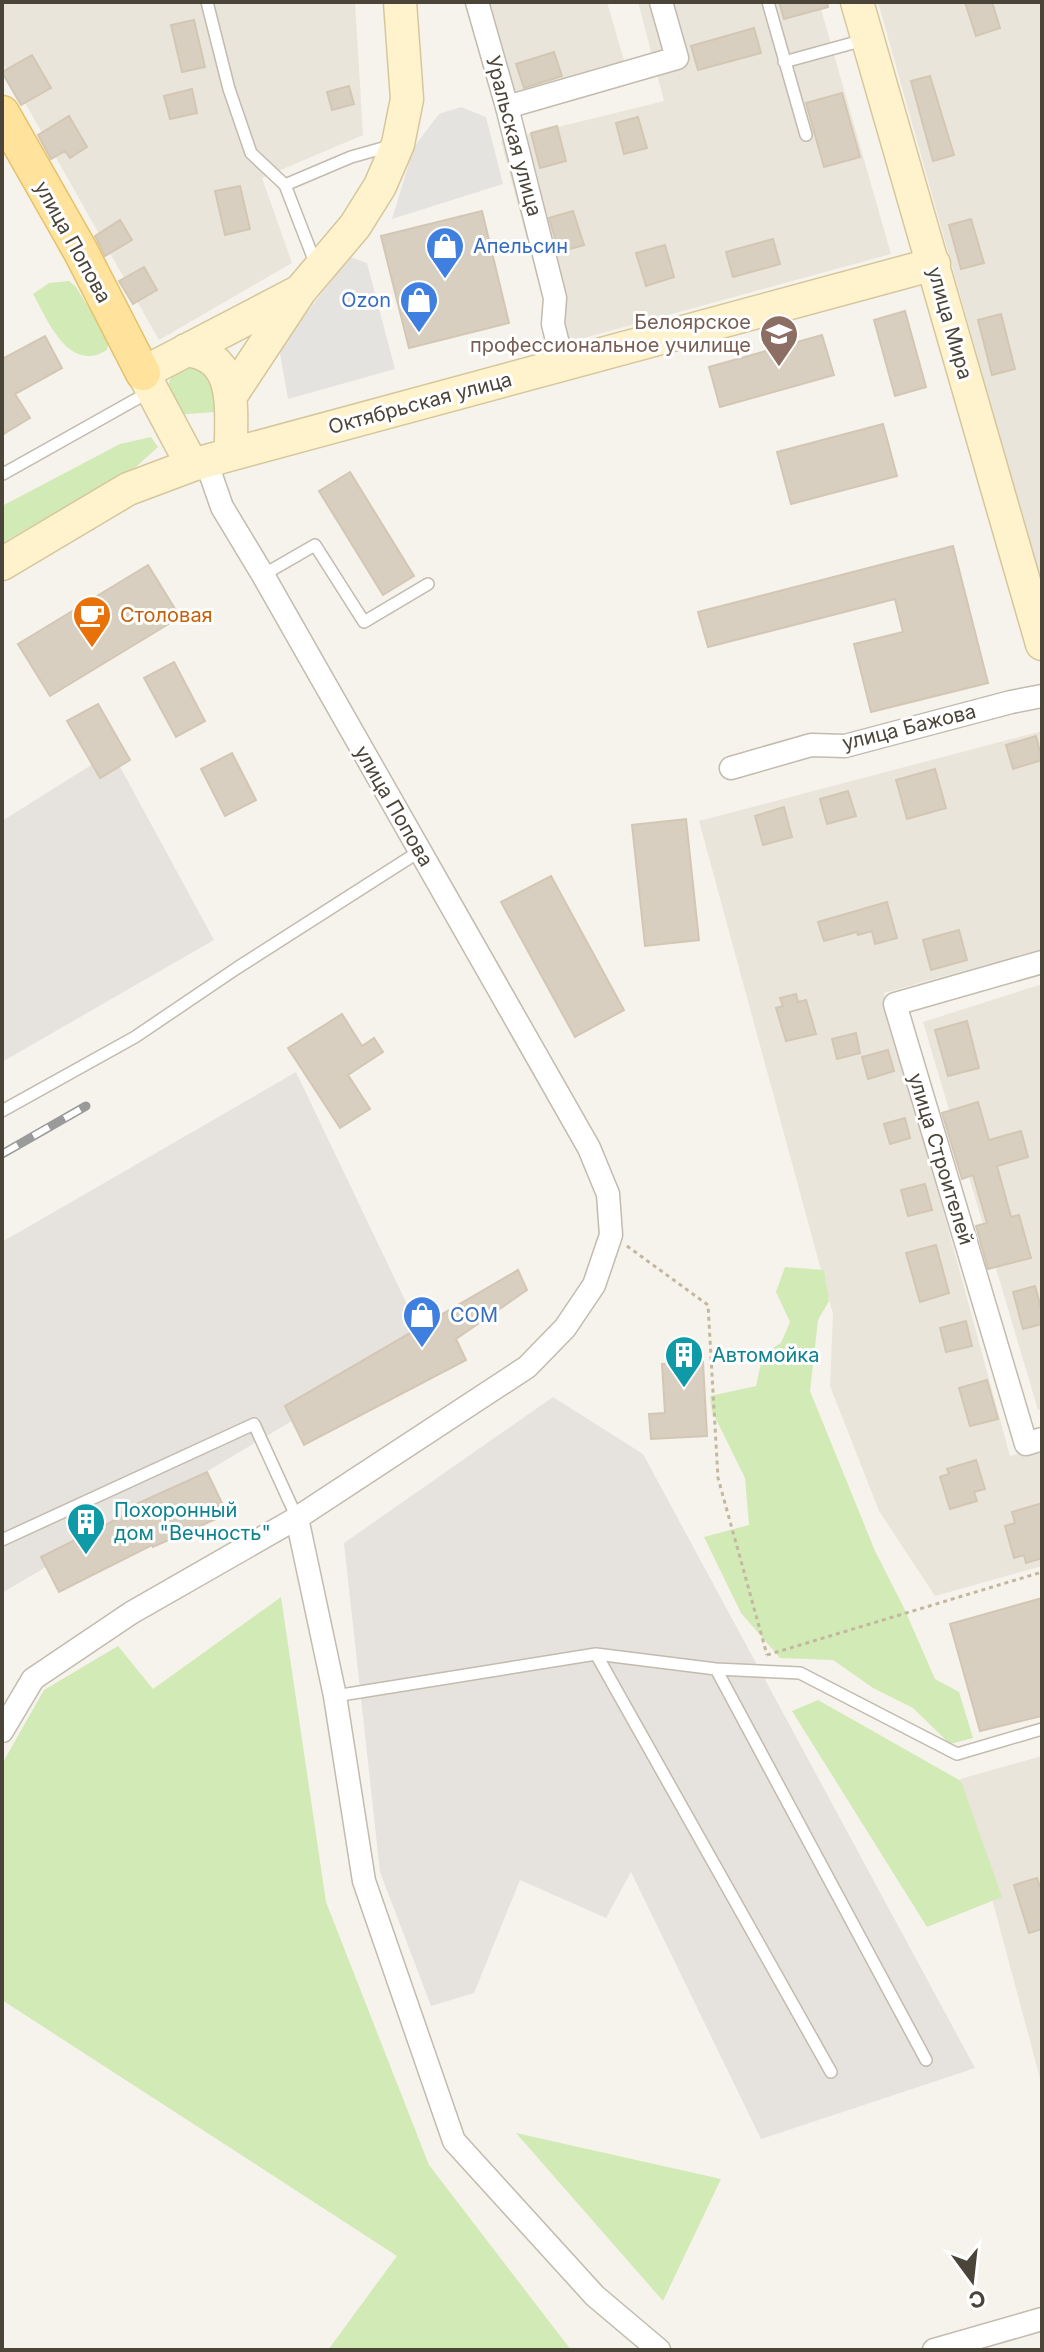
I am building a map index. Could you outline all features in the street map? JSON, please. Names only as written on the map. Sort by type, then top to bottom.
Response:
[{"type":"main road","name":"улица Попова","points":[[2,113],[81,252],[147,382]]},
{"type":"street","points":[[209,460],[230,397],[309,280],[355,226],[380,186],[398,144],[407,99],[400,2]]},
{"type":"street","name":"Уральская улица","points":[[477,2],[555,298],[553,324],[563,364]]},
{"type":"street","points":[[507,107],[677,58],[661,2]]},
{"type":"street","name":"улица Мира","points":[[857,2],[1042,644]]},
{"type":"street","name":"Октябрьская улица","points":[[2,564],[128,489],[209,460],[934,264]]},
{"type":"street","points":[[209,460],[147,382],[186,350],[309,280]]},
{"type":"street","points":[[186,350],[210,356],[220,366],[227,379],[230,397]]},
{"type":"street","name":"улица Попова","points":[[209,460],[222,507],[589,1148],[608,1194],[611,1235]]},
{"type":"street","name":"улица Бажова","points":[[731,768],[811,745],[845,746],[1042,696]]},
{"type":"street","name":"улица Строителей","points":[[1042,962],[895,1004],[1026,1444],[1042,1439]]},
{"type":"street","points":[[2,1731],[33,1679],[131,1613],[297,1518],[527,1367],[565,1328],[594,1285],[611,1235]]},
{"type":"street","points":[[297,1518],[335,1696],[364,1881],[454,2141],[595,2296],[659,2350]]},
{"type":"street","points":[[934,2350],[1042,2319]]},
{"type":"lane","points":[[207,2],[229,89],[251,153],[285,185],[309,280]]},
{"type":"lane","points":[[768,2],[806,135]]},
{"type":"lane","points":[[784,62],[868,39]]},
{"type":"lane","points":[[285,185],[351,157],[398,144]]},
{"type":"lane","points":[[3,474],[147,382]]},
{"type":"lane","points":[[263,575],[315,545],[364,622],[428,584]]},
{"type":"lane","points":[[2,1111],[135,1037],[420,851]]},
{"type":"lane","points":[[2,1540],[254,1424],[297,1518]]},
{"type":"lane","points":[[335,1696],[596,1654],[716,1669],[800,1673],[957,1754],[1042,1729]]},
{"type":"lane","points":[[596,1654],[831,2072]]},
{"type":"lane","points":[[716,1669],[926,2060]]},
{"type":"path","points":[[611,1235],[708,1305],[718,1478],[767,1655],[800,1673]]},
{"type":"path","points":[[767,1655],[1042,1572]]},
{"type":"shaded area","points":[[2,2],[355,2],[363,135],[262,178],[292,263],[159,340],[2,62]]},
{"type":"shaded area","points":[[487,2],[607,2],[628,74],[512,100]]},
{"type":"shaded area","points":[[638,2],[819,2],[891,254],[555,346],[501,141],[664,101]]},
{"type":"shaded area","points":[[878,2],[1042,2],[1042,587]]},
{"type":"shaded area","points":[[461,107],[486,117],[503,184],[392,219],[414,147],[439,114]]},
{"type":"shaded area","points":[[350,257],[367,263],[395,369],[288,399],[279,348]]},
{"type":"shaded area","points":[[1042,731],[1042,949],[884,993],[1010,1456],[1042,1448],[1042,1566],[935,1596],[879,1511],[830,1386],[833,1314],[699,821]]},
{"type":"shaded area","points":[[112,752],[214,940],[2,1062],[2,821]]},
{"type":"shaded area","points":[[1042,984],[1042,1409],[1038,1410],[923,1022]]},
{"type":"shaded area","points":[[296,1072],[425,1342],[2,1593],[2,1242]]},
{"type":"shaded area","points":[[553,1397],[643,1454],[975,2068],[761,2139],[631,1872],[606,1918],[520,1880],[474,1993],[431,2006],[380,1872],[344,1543]]},
{"type":"shaded area","points":[[1042,1756],[1042,2086],[960,1779]]},
{"type":"green space","points":[[69,281],[76,287],[109,341],[107,350],[94,356],[71,350],[61,341],[33,294],[49,283]]},
{"type":"green space","points":[[197,367],[209,375],[216,401],[214,412],[175,415],[169,396],[169,382],[177,373]]},
{"type":"green space","points":[[151,437],[158,447],[137,466],[2,543],[2,506],[120,444]]},
{"type":"green space","points":[[785,1267],[824,1270],[829,1301],[818,1320],[810,1391],[875,1551],[935,1679],[959,1692],[973,1738],[950,1744],[913,1708],[873,1688],[833,1660],[780,1658],[741,1613],[704,1537],[749,1525],[745,1478],[712,1411],[710,1396],[756,1386],[763,1354],[781,1343],[790,1322],[776,1292]]},
{"type":"green space","points":[[281,1597],[326,1902],[429,2165],[571,2350],[328,2350],[397,2256],[2,2000],[2,1764],[44,1690],[118,1646],[153,1689]]},
{"type":"green space","points":[[818,1700],[961,1781],[1002,1897],[927,1927],[792,1711]]},
{"type":"green space","points":[[516,2133],[721,2179],[663,2301]]},
{"type":"building","points":[[779,2],[827,2],[828,7],[784,19]]},
{"type":"building","points":[[965,2],[992,2],[1000,28],[976,36]]},
{"type":"building","points":[[194,20],[205,67],[182,72],[171,25]]},
{"type":"building","points":[[754,28],[761,53],[698,70],[691,46]]},
{"type":"building","points":[[554,52],[562,76],[524,88],[516,64]]},
{"type":"building","points":[[32,55],[51,88],[21,105],[2,72]]},
{"type":"building","points":[[930,76],[954,155],[933,161],[911,81]]},
{"type":"building","points":[[349,86],[354,104],[332,110],[327,92]]},
{"type":"building","points":[[192,89],[197,113],[170,119],[164,96]]},
{"type":"building","points":[[842,93],[860,157],[824,167],[806,103]]},
{"type":"building","points":[[69,116],[87,147],[70,158],[65,151],[51,159],[38,135]]},
{"type":"building","points":[[638,117],[647,148],[624,154],[616,123]]},
{"type":"building","points":[[557,126],[566,161],[540,168],[531,133]]},
{"type":"building","points":[[240,186],[250,229],[225,235],[215,191]]},
{"type":"building","name":"Апельсин","points":[[482,211],[509,323],[409,348],[381,236]]},
{"type":"building","points":[[573,211],[584,245],[559,252],[549,218]]},
{"type":"building","points":[[971,219],[984,263],[961,269],[949,225]]},
{"type":"building","points":[[120,220],[132,240],[105,256],[95,236]]},
{"type":"building","points":[[773,239],[780,264],[733,277],[726,252]]},
{"type":"building","points":[[665,245],[674,277],[646,286],[636,253]]},
{"type":"building","points":[[144,267],[157,290],[133,304],[119,281]]},
{"type":"building","points":[[905,311],[926,387],[895,396],[874,320]]},
{"type":"building","points":[[1001,314],[1015,369],[992,375],[978,320]]},
{"type":"building","points":[[822,335],[834,375],[720,407],[709,367]]},
{"type":"building","points":[[45,336],[62,368],[15,394],[30,418],[2,435],[2,359]]},
{"type":"building","points":[[883,424],[897,476],[791,504],[777,452]]},
{"type":"building","points":[[350,472],[414,576],[383,595],[319,491]]},
{"type":"building","points":[[953,546],[988,683],[871,712],[854,644],[903,632],[895,599],[708,647],[698,612]]},
{"type":"building","points":[[148,565],[180,617],[50,696],[18,644]]},
{"type":"building","points":[[174,662],[205,721],[176,737],[144,678]]},
{"type":"building","points":[[98,704],[130,760],[100,778],[67,721]]},
{"type":"building","points":[[1036,736],[1042,760],[1013,769],[1006,745]]},
{"type":"building","points":[[232,753],[256,800],[225,816],[201,769]]},
{"type":"building","points":[[935,769],[946,808],[907,819],[896,780]]},
{"type":"building","points":[[848,791],[856,816],[827,824],[820,799]]},
{"type":"building","points":[[784,807],[792,837],[763,845],[755,816]]},
{"type":"building","points":[[686,819],[699,940],[645,946],[632,825]]},
{"type":"building","points":[[551,876],[624,1010],[575,1037],[501,902]]},
{"type":"building","points":[[887,902],[897,938],[875,944],[872,931],[824,941],[818,922]]},
{"type":"building","points":[[959,930],[967,960],[931,970],[923,940]]},
{"type":"building","points":[[796,994],[798,1002],[806,1000],[816,1034],[786,1041],[776,1008],[783,1006],[780,998]]},
{"type":"building","points":[[342,1014],[362,1046],[374,1038],[383,1052],[348,1075],[370,1109],[340,1128],[288,1048]]},
{"type":"building","points":[[967,1021],[979,1068],[948,1076],[935,1030]]},
{"type":"building","points":[[856,1033],[860,1053],[837,1059],[832,1039]]},
{"type":"building","points":[[888,1050],[894,1071],[868,1079],[862,1057]]},
{"type":"building","points":[[978,1102],[989,1140],[1021,1131],[1028,1157],[997,1166],[1011,1217],[1019,1215],[1031,1258],[988,1269],[976,1226],[987,1223],[973,1175],[962,1179],[942,1113]]},
{"type":"building","points":[[905,1118],[910,1138],[890,1144],[884,1124]]},
{"type":"building","points":[[925,1184],[932,1210],[908,1216],[901,1190]]},
{"type":"building","points":[[936,1245],[949,1293],[920,1302],[906,1253]]},
{"type":"building","name":"СОМ","points":[[518,1270],[527,1290],[456,1339],[466,1360],[304,1445],[285,1406]]},
{"type":"building","points":[[1035,1286],[1042,1324],[1023,1329],[1013,1292]]},
{"type":"building","points":[[966,1321],[972,1346],[946,1352],[940,1328]]},
{"type":"building","name":"Автомойка","points":[[703,1362],[707,1436],[651,1439],[649,1414],[665,1413],[662,1364]]},
{"type":"building","points":[[987,1380],[998,1419],[970,1426],[959,1388]]},
{"type":"building","points":[[976,1460],[985,1489],[974,1492],[977,1501],[950,1509],[940,1477],[949,1474],[947,1469]]},
{"type":"building","points":[[207,1472],[225,1515],[152,1545],[59,1592],[41,1557],[133,1511],[130,1507]]},
{"type":"building","points":[[1042,1503],[1042,1558],[1026,1563],[1024,1555],[1014,1558],[1005,1526],[1015,1523],[1012,1512]]},
{"type":"building","points":[[1042,1598],[1042,1716],[980,1731],[950,1624]]},
{"type":"building","points":[[1037,1878],[1042,1894],[1042,1929],[1029,1933],[1014,1885]]},
{"type":"railway","points":[[2,1154],[86,1106]]},
{"type":"place","name":"Апельсин","points":[[445,280]]},
{"type":"place","name":"Ozon","points":[[419,334]]},
{"type":"place","name":"Белоярское профессиональное училище","points":[[779,368]]},
{"type":"place","name":"Столовая","points":[[92,649]]},
{"type":"place","name":"СОМ","points":[[422,1349]]},
{"type":"place","name":"Автомойка","points":[[684,1389]]},
{"type":"place","name":"Похоронный дом \"Вечность\"","points":[[86,1556]]}]
